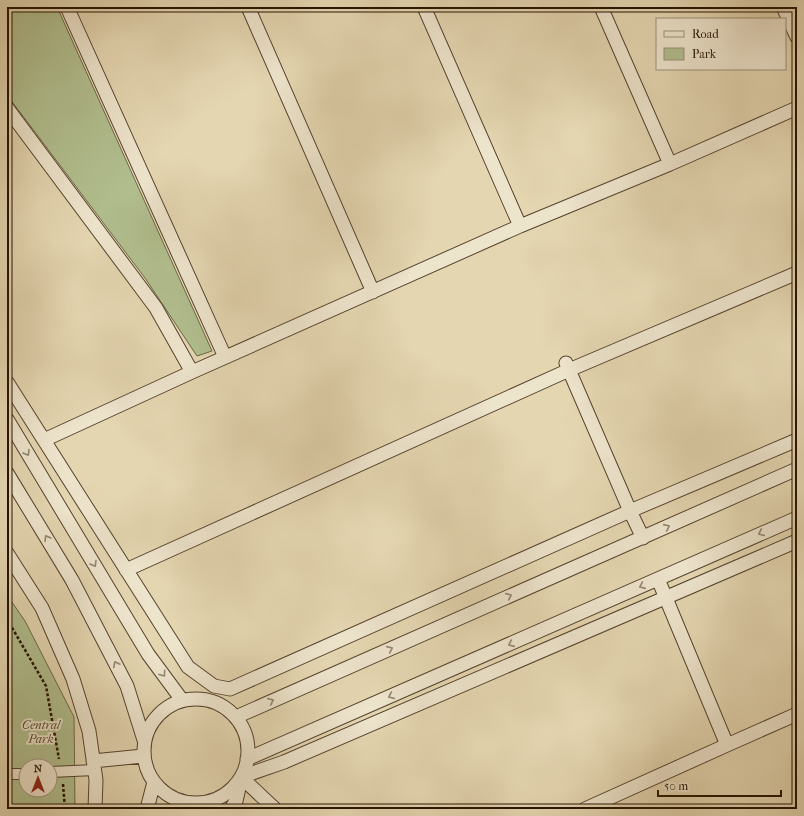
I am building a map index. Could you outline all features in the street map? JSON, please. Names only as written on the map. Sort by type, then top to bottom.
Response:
[{"type":"street","points":[[67,7],[226,357]]},
{"type":"street","points":[[248,7],[373,292]]},
{"type":"street","points":[[424,7],[520,226]]},
{"type":"street","points":[[601,7],[670,164]]},
{"type":"street","points":[[783,7],[797,37]]},
{"type":"street","points":[[7,108],[156,308],[192,372]]},
{"type":"street","points":[[44,440],[192,372],[520,226],[670,164],[797,108]]},
{"type":"street","points":[[126,570],[567,367],[797,273]]},
{"type":"street","points":[[567,367],[643,538]]},
{"type":"street","points":[[7,382],[188,667],[214,686],[230,689],[630,511],[797,440]]},
{"type":"street","points":[[7,419],[148,654],[182,700]]},
{"type":"street","points":[[236,717],[797,469]]},
{"type":"street","points":[[7,473],[72,580],[127,686],[144,740]]},
{"type":"street","points":[[247,759],[797,518]]},
{"type":"street","points":[[231,809],[236,801],[241,777],[247,759],[248,744],[244,730],[236,717],[224,707],[211,701],[197,698],[182,700],[165,708],[152,722],[144,740],[143,756],[147,770],[154,782],[166,794],[181,801],[214,804],[230,790],[241,777],[284,762],[797,541]]},
{"type":"street","points":[[7,553],[42,608],[73,679],[89,731],[96,780],[95,809]]},
{"type":"street","points":[[658,579],[727,746]]},
{"type":"street","points":[[585,809],[797,714]]},
{"type":"street","points":[[58,772],[143,756]]},
{"type":"street","points":[[7,774],[18,774]]},
{"type":"street","points":[[241,777],[274,809]]},
{"type":"street","points":[[147,809],[154,782]]},
{"type":"path","points":[[7,619],[46,686],[62,772],[65,809]]},
{"type":"green space","points":[[7,7],[57,7],[212,351],[197,356],[145,278],[7,95]]},
{"type":"green space","name":"Central Park","points":[[7,595],[25,621],[74,717],[75,809],[7,809]]}]
